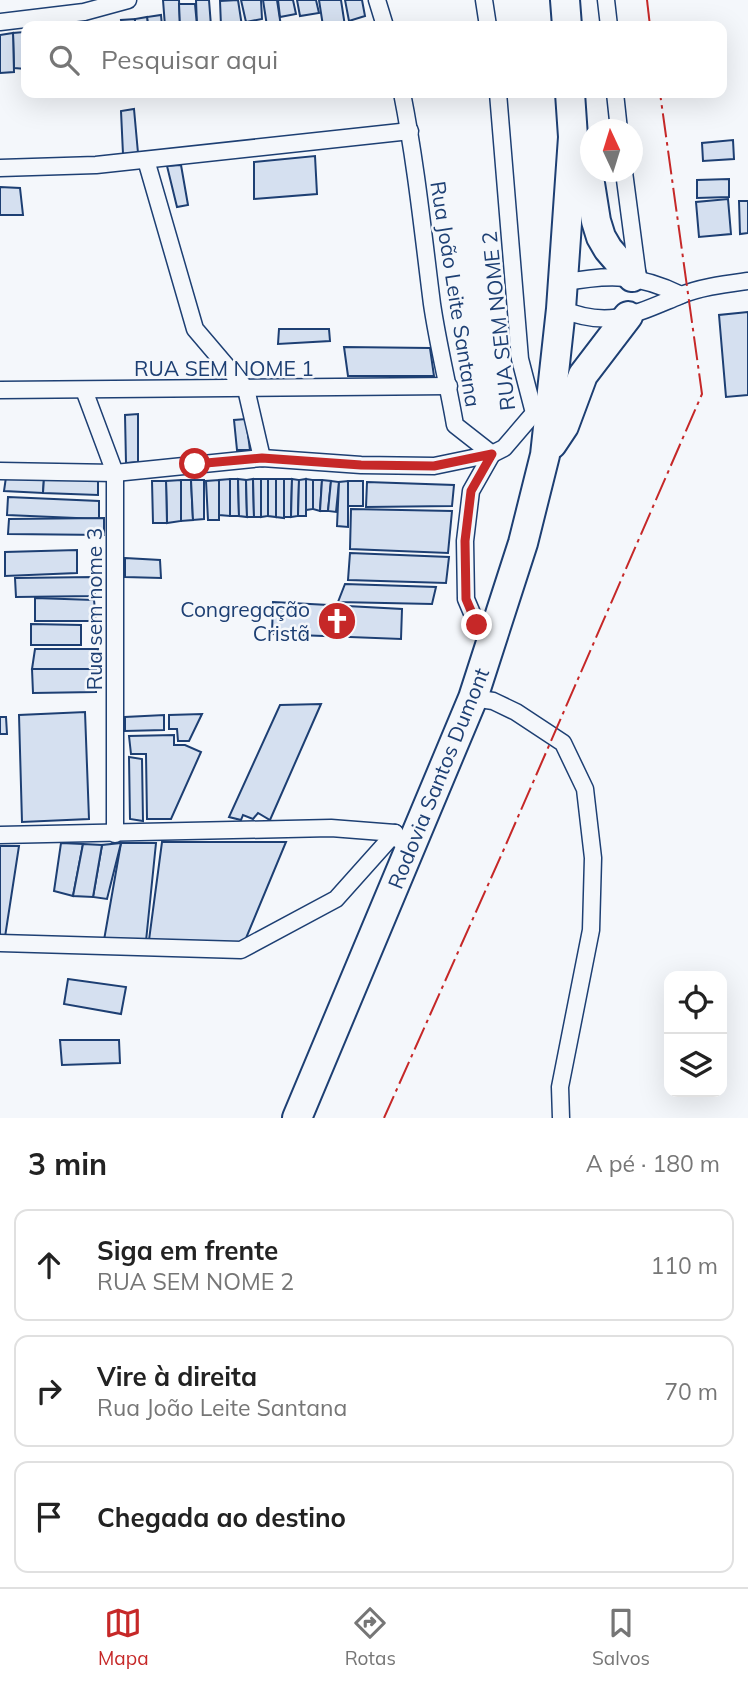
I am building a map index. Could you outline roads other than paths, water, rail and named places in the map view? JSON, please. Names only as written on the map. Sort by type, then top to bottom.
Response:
[{"type":"highway","points":[[565,0],[567,21]]},
{"type":"highway","name":"Rodovia Santos Dumont","points":[[297,1118],[401,845],[473,698],[523,543],[545,455],[562,296],[573,137],[570,98]]},
{"type":"highway","points":[[573,137],[589,177],[601,237],[608,249],[635,277]]},
{"type":"highway","points":[[545,455],[564,426],[583,375],[628,316]]},
{"type":"street","points":[[0,22],[84,12],[128,0]]},
{"type":"street","points":[[377,0],[383,21]]},
{"type":"street","points":[[485,0],[487,21]]},
{"type":"street","points":[[606,0],[608,21]]},
{"type":"street","name":"Rua João Leite Santana","points":[[403,98],[410,131],[432,305],[455,425],[492,454]]},
{"type":"street","name":"RUA SEM NOME 2","points":[[0,471],[115,472],[262,458],[361,465],[434,466],[492,454],[503,448],[534,413],[520,359],[498,98]]},
{"type":"street","points":[[616,98],[618,119]]},
{"type":"street","points":[[0,168],[96,165],[410,131]]},
{"type":"street","points":[[146,160],[195,329],[246,389],[262,458]]},
{"type":"street","points":[[625,182],[635,277]]},
{"type":"street","points":[[681,295],[635,277],[590,277],[562,296],[593,318],[628,316],[681,295],[748,281]]},
{"type":"street","name":"RUA SEM NOME 1","points":[[0,390],[449,386]]},
{"type":"street","name":"Rua sem nome 3","points":[[84,390],[115,472],[115,834]]},
{"type":"street","points":[[534,413],[545,455]]},
{"type":"street","points":[[492,454],[471,491],[465,541],[466,599],[477,625],[493,637]]},
{"type":"street","points":[[473,698],[493,701],[516,712],[562,743],[585,789],[593,858],[591,930],[560,1087],[561,1118]]},
{"type":"street","points":[[0,835],[331,828],[401,845]]},
{"type":"street","points":[[0,943],[241,950],[336,899],[401,845]]},
{"type":"place","name":"Congregação Cristã","points":[[337,621]]}]
